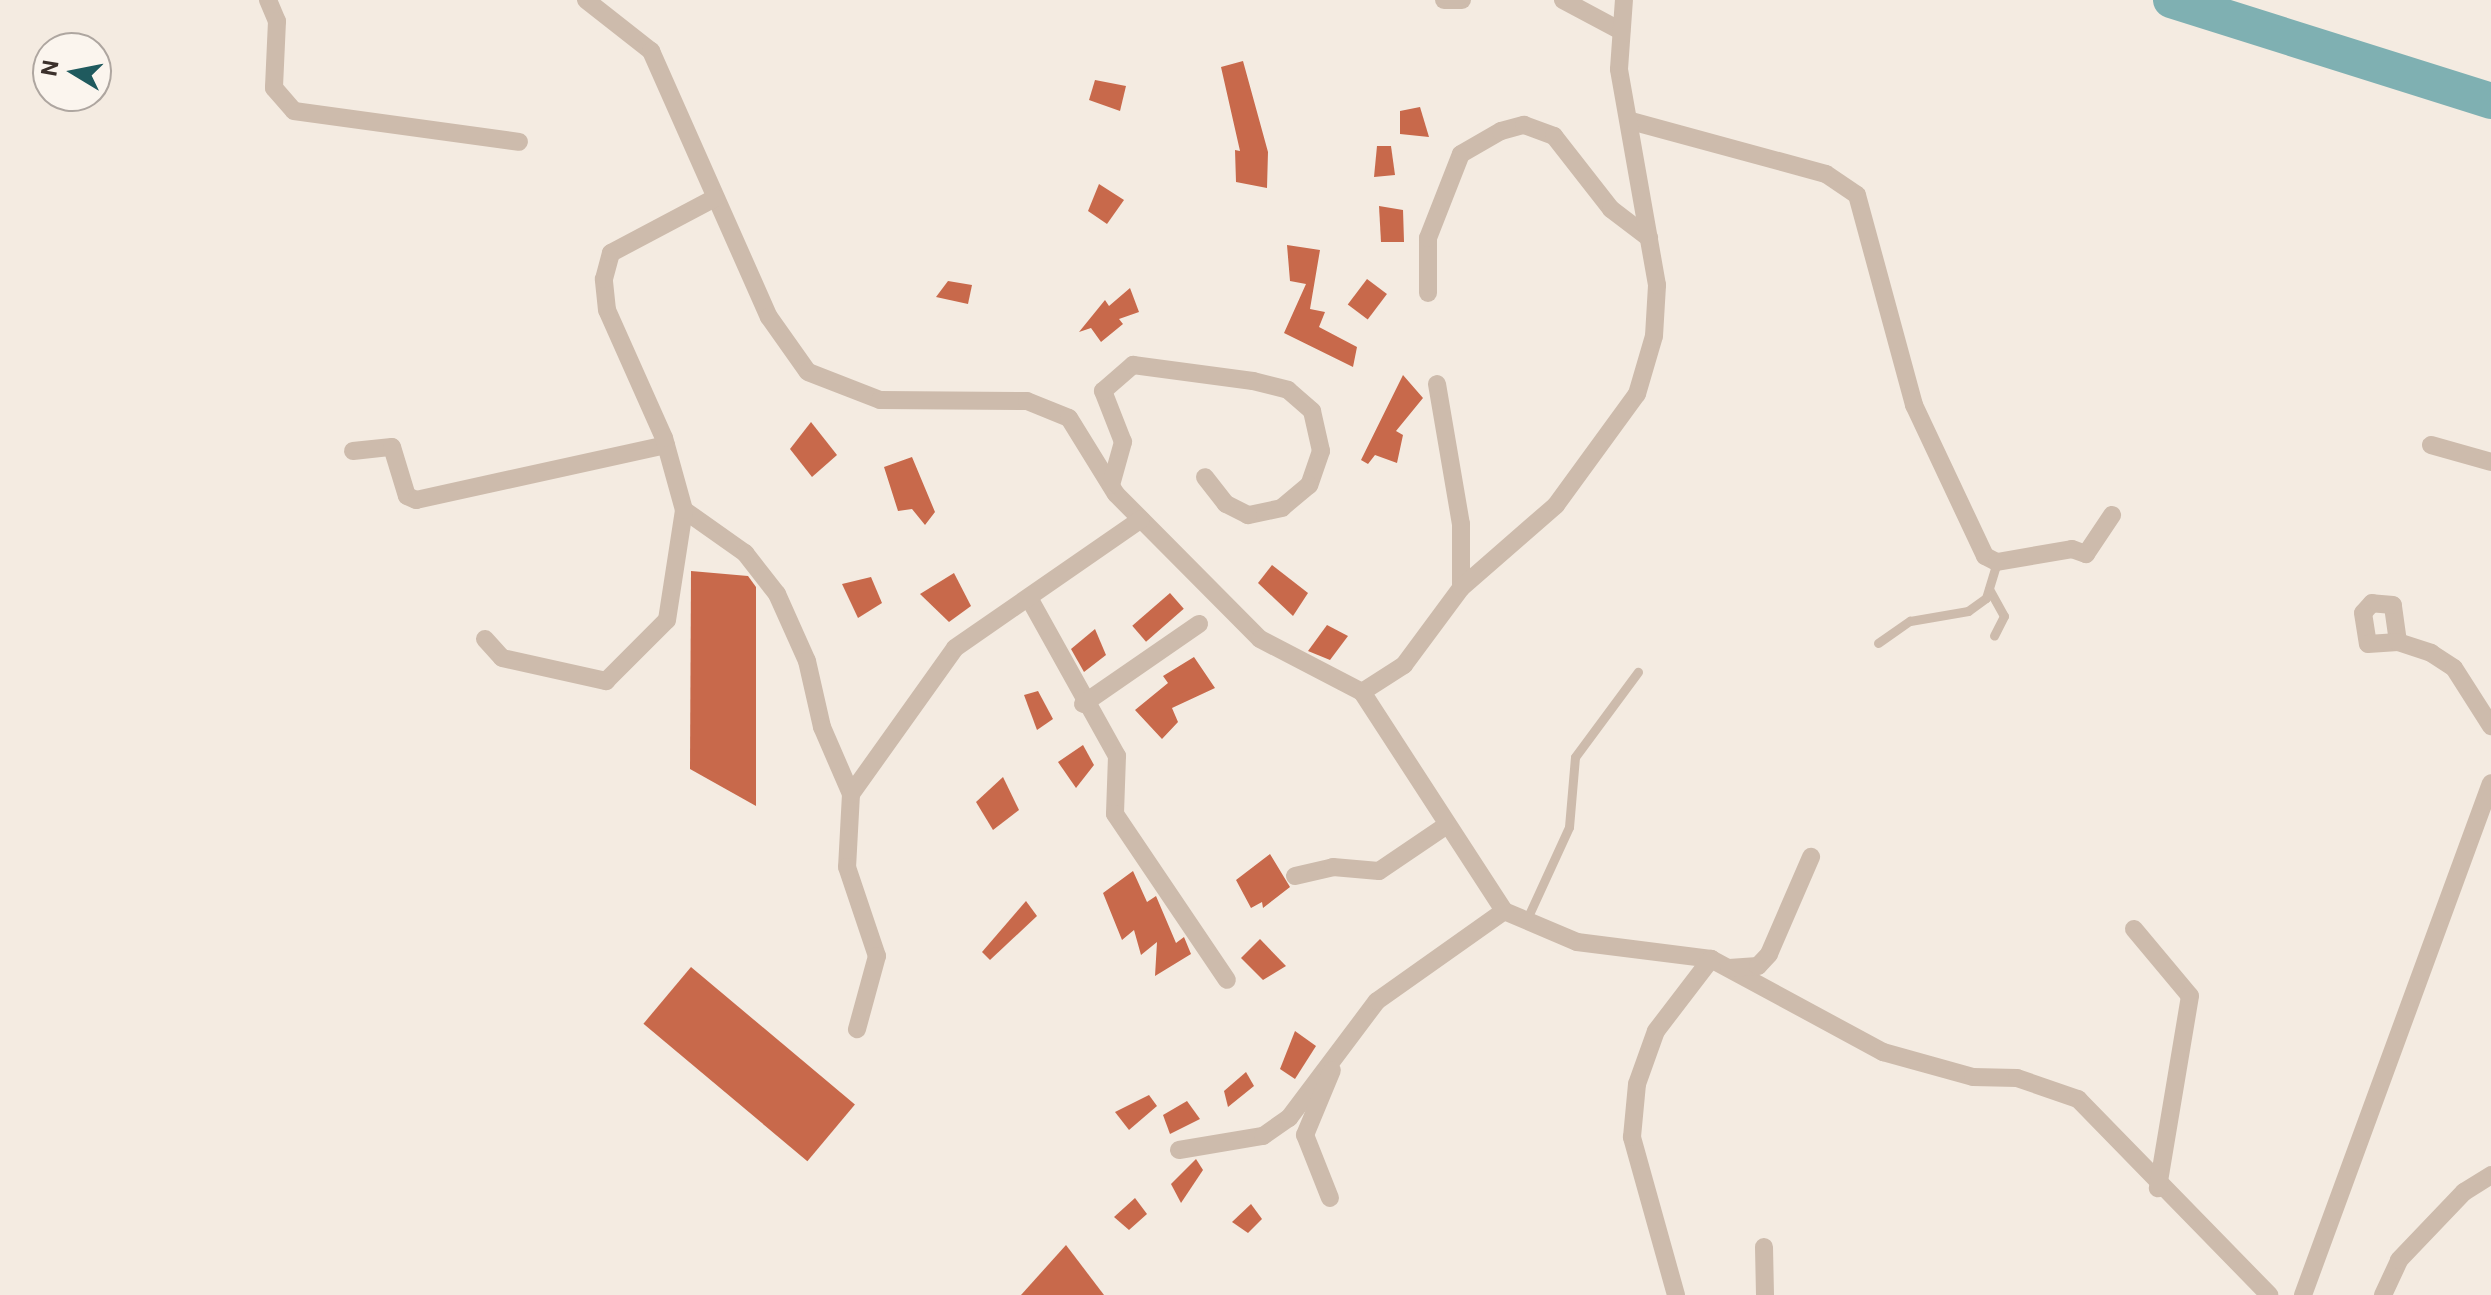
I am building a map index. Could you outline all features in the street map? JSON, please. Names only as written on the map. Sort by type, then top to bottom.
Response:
[{"type":"street","points":[[268,0],[277,21],[274,88],[294,111],[519,142]]},
{"type":"street","points":[[586,0],[651,51],[769,317],[808,372],[880,400],[1051,407],[1069,418],[1111,485],[1260,639],[1362,692],[1444,827],[1504,911],[1577,942],[1719,964],[1758,966],[1769,954],[1811,857]]},
{"type":"street","points":[[1444,0],[1462,0]]},
{"type":"street","points":[[1563,0],[1621,31]]},
{"type":"street","points":[[1362,692],[1404,665],[1461,588],[1556,505],[1637,394],[1654,336],[1657,285],[1631,121],[1619,69],[1624,0]]},
{"type":"street","points":[[1631,121],[1826,174],[1857,195],[1914,405],[1985,556],[1997,562],[2094,551],[2112,515]]},
{"type":"street","points":[[1428,293],[1428,238],[1461,154],[1501,131],[1524,125],[1554,136],[1611,209],[1649,238]]},
{"type":"street","points":[[485,639],[502,658],[606,681],[667,620],[684,510],[666,445],[607,310],[604,279],[611,253],[715,198]]},
{"type":"street","points":[[1111,485],[1123,442],[1103,391],[1133,365],[1253,381],[1288,390],[1312,411],[1321,451],[1309,485],[1282,508],[1248,515],[1226,504],[1205,477]]},
{"type":"street","points":[[1437,384],[1461,524],[1461,588]]},
{"type":"street","points":[[353,451],[392,447],[407,496],[416,500],[666,445]]},
{"type":"street","points":[[2431,445],[2491,462]]},
{"type":"street","points":[[684,510],[745,553],[777,594],[851,794],[847,867],[877,956],[857,1029]]},
{"type":"street","points":[[851,794],[955,648],[1141,519]]},
{"type":"street","points":[[1029,598],[1083,704],[1117,756],[1115,814],[1227,980]]},
{"type":"street","points":[[1083,704],[1199,624]]},
{"type":"street","points":[[2398,642],[2454,668],[2491,726]]},
{"type":"street","points":[[2303,1295],[2491,783]]},
{"type":"street","points":[[1295,876],[1333,867],[1379,871],[1444,827]]},
{"type":"street","points":[[1179,1150],[1263,1136],[1289,1118],[1377,1001],[1504,911]]},
{"type":"street","points":[[2134,929],[2190,996],[2158,1188]]},
{"type":"street","points":[[1719,964],[1883,1052],[1973,1077],[2017,1078],[2078,1099],[2158,1188],[2269,1295]]},
{"type":"street","points":[[1676,1295],[1632,1137],[1637,1084],[1656,1031],[1719,964]]},
{"type":"street","points":[[1330,1198],[1305,1135],[1345,1042]]},
{"type":"street","points":[[2383,1295],[2399,1260],[2464,1192],[2491,1175]]},
{"type":"street","points":[[1764,1247],[1765,1295]]},
{"type":"lane","points":[[1878,643],[1910,621],[1968,611],[1989,589],[1997,562]]},
{"type":"lane","points":[[1989,589],[2004,616],[1994,636]]},
{"type":"lane","points":[[1526,921],[1569,827],[1575,757],[1638,672]]},
{"type":"building","points":[[1243,61],[1268,152],[1267,188],[1236,182],[1235,150],[1240,151],[1221,67]]},
{"type":"building","points":[[1095,80],[1126,86],[1120,111],[1089,100]]},
{"type":"building","points":[[1420,107],[1429,137],[1400,134],[1400,111]]},
{"type":"building","points":[[1377,146],[1391,146],[1395,175],[1374,177]]},
{"type":"building","points":[[1099,184],[1124,200],[1107,224],[1088,211]]},
{"type":"building","points":[[1379,206],[1403,210],[1404,242],[1381,242]]},
{"type":"building","points":[[1287,245],[1320,250],[1310,309],[1325,312],[1319,327],[1357,347],[1353,367],[1284,333],[1306,284],[1290,281]]},
{"type":"building","points":[[1367,279],[1387,294],[1368,320],[1348,305]]},
{"type":"building","points":[[948,281],[972,285],[968,304],[936,297]]},
{"type":"building","points":[[1130,288],[1139,312],[1119,319],[1123,324],[1101,342],[1091,328],[1079,332],[1105,300],[1109,306]]},
{"type":"building","points":[[1403,375],[1423,398],[1396,431],[1403,435],[1397,463],[1375,455],[1368,464],[1361,460]]},
{"type":"building","points":[[811,422],[837,455],[812,477],[790,449]]},
{"type":"building","points":[[912,457],[935,512],[925,525],[912,509],[898,511],[884,467]]},
{"type":"building","points":[[1272,565],[1308,593],[1293,616],[1258,583]]},
{"type":"building","points":[[691,571],[748,576],[756,587],[756,806],[690,769]]},
{"type":"building","points":[[954,573],[971,606],[949,622],[920,594]]},
{"type":"building","points":[[871,577],[882,603],[858,618],[842,584]]},
{"type":"building","points":[[1170,593],[1184,609],[1146,642],[1132,626]]},
{"type":"building","points":[[1327,625],[1348,636],[1330,660],[1308,651]]},
{"type":"building","points":[[1095,629],[1106,655],[1084,672],[1071,649]]},
{"type":"building","points":[[1194,657],[1215,688],[1172,708],[1178,722],[1162,739],[1135,710],[1168,683],[1163,676]]},
{"type":"building","points":[[1038,691],[1053,719],[1037,730],[1024,695]]},
{"type":"building","points":[[1083,745],[1094,765],[1076,788],[1058,762]]},
{"type":"building","points":[[1003,777],[1019,810],[993,830],[976,802]]},
{"type":"building","points":[[1270,854],[1290,887],[1263,908],[1262,902],[1251,908],[1236,880]]},
{"type":"building","points":[[1133,871],[1147,902],[1156,896],[1176,943],[1184,937],[1191,954],[1155,976],[1157,942],[1141,955],[1134,930],[1122,940],[1103,893]]},
{"type":"building","points":[[1026,901],[1037,916],[990,960],[982,952]]},
{"type":"building","points":[[1260,939],[1286,966],[1263,980],[1241,958]]},
{"type":"building","points":[[691,967],[855,1105],[807,1161],[643,1024]]},
{"type":"building","points":[[1295,1031],[1316,1046],[1295,1079],[1280,1069]]},
{"type":"building","points":[[1246,1072],[1254,1086],[1228,1107],[1224,1091]]},
{"type":"building","points":[[1149,1095],[1157,1106],[1129,1130],[1115,1112]]},
{"type":"building","points":[[1187,1101],[1200,1119],[1170,1134],[1163,1115]]},
{"type":"building","points":[[1196,1159],[1203,1170],[1181,1203],[1171,1184]]},
{"type":"building","points":[[1135,1198],[1147,1214],[1129,1230],[1114,1217]]},
{"type":"building","points":[[1251,1204],[1262,1219],[1248,1233],[1232,1222]]},
{"type":"building","points":[[1066,1245],[1104,1295],[1021,1295]]},
{"type":"waterway","points":[[2171,0],[2491,101]]}]
